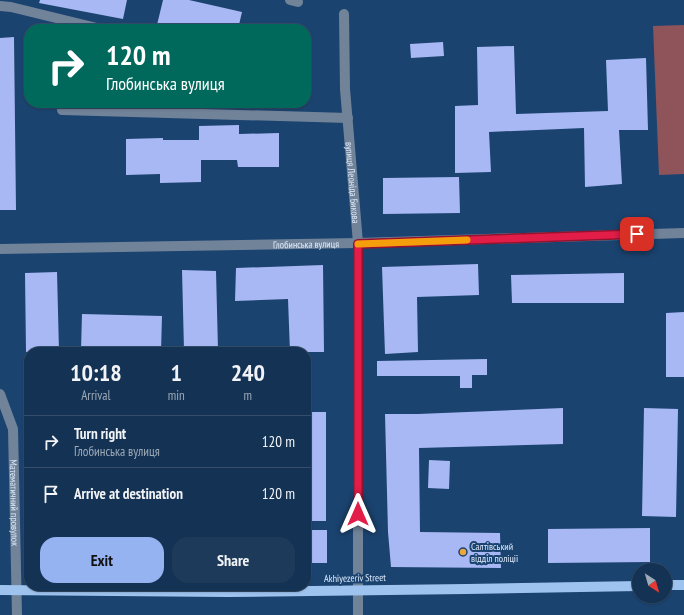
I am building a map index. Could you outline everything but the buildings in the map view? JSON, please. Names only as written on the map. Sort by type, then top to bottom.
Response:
[{"type":"main road","points":[[672,585],[684,585]]},
{"type":"main road","name":"Akhiyezeriv Street","points":[[311,591],[632,586]]},
{"type":"main road","name":"Akhiyezeriv Street","points":[[0,590],[24,590]]},
{"type":"main road","name":"Akhiyezeriv Street","points":[[122,591],[293,591]]},
{"type":"street","points":[[0,6],[10,7],[80,24]]},
{"type":"street","name":"вулиця Леоніда Бикова","points":[[344,14],[345,88],[358,244],[358,615]]},
{"type":"street","points":[[62,110],[348,118]]},
{"type":"street","name":"Глобинська вулиця","points":[[0,249],[358,244],[684,233]]},
{"type":"street","name":"Математичний провулок","points":[[0,394],[13,429],[17,590],[16,615]]},
{"type":"shaded area","points":[[684,25],[684,174],[659,175],[653,26]]},
{"type":"slow traffic","points":[[358,244],[467,240]]},
{"type":"place","name":"Салтівський відділ поліції","points":[[463,552]]},
{"type":"route","points":[[358,514],[358,244],[637,234]]}]
